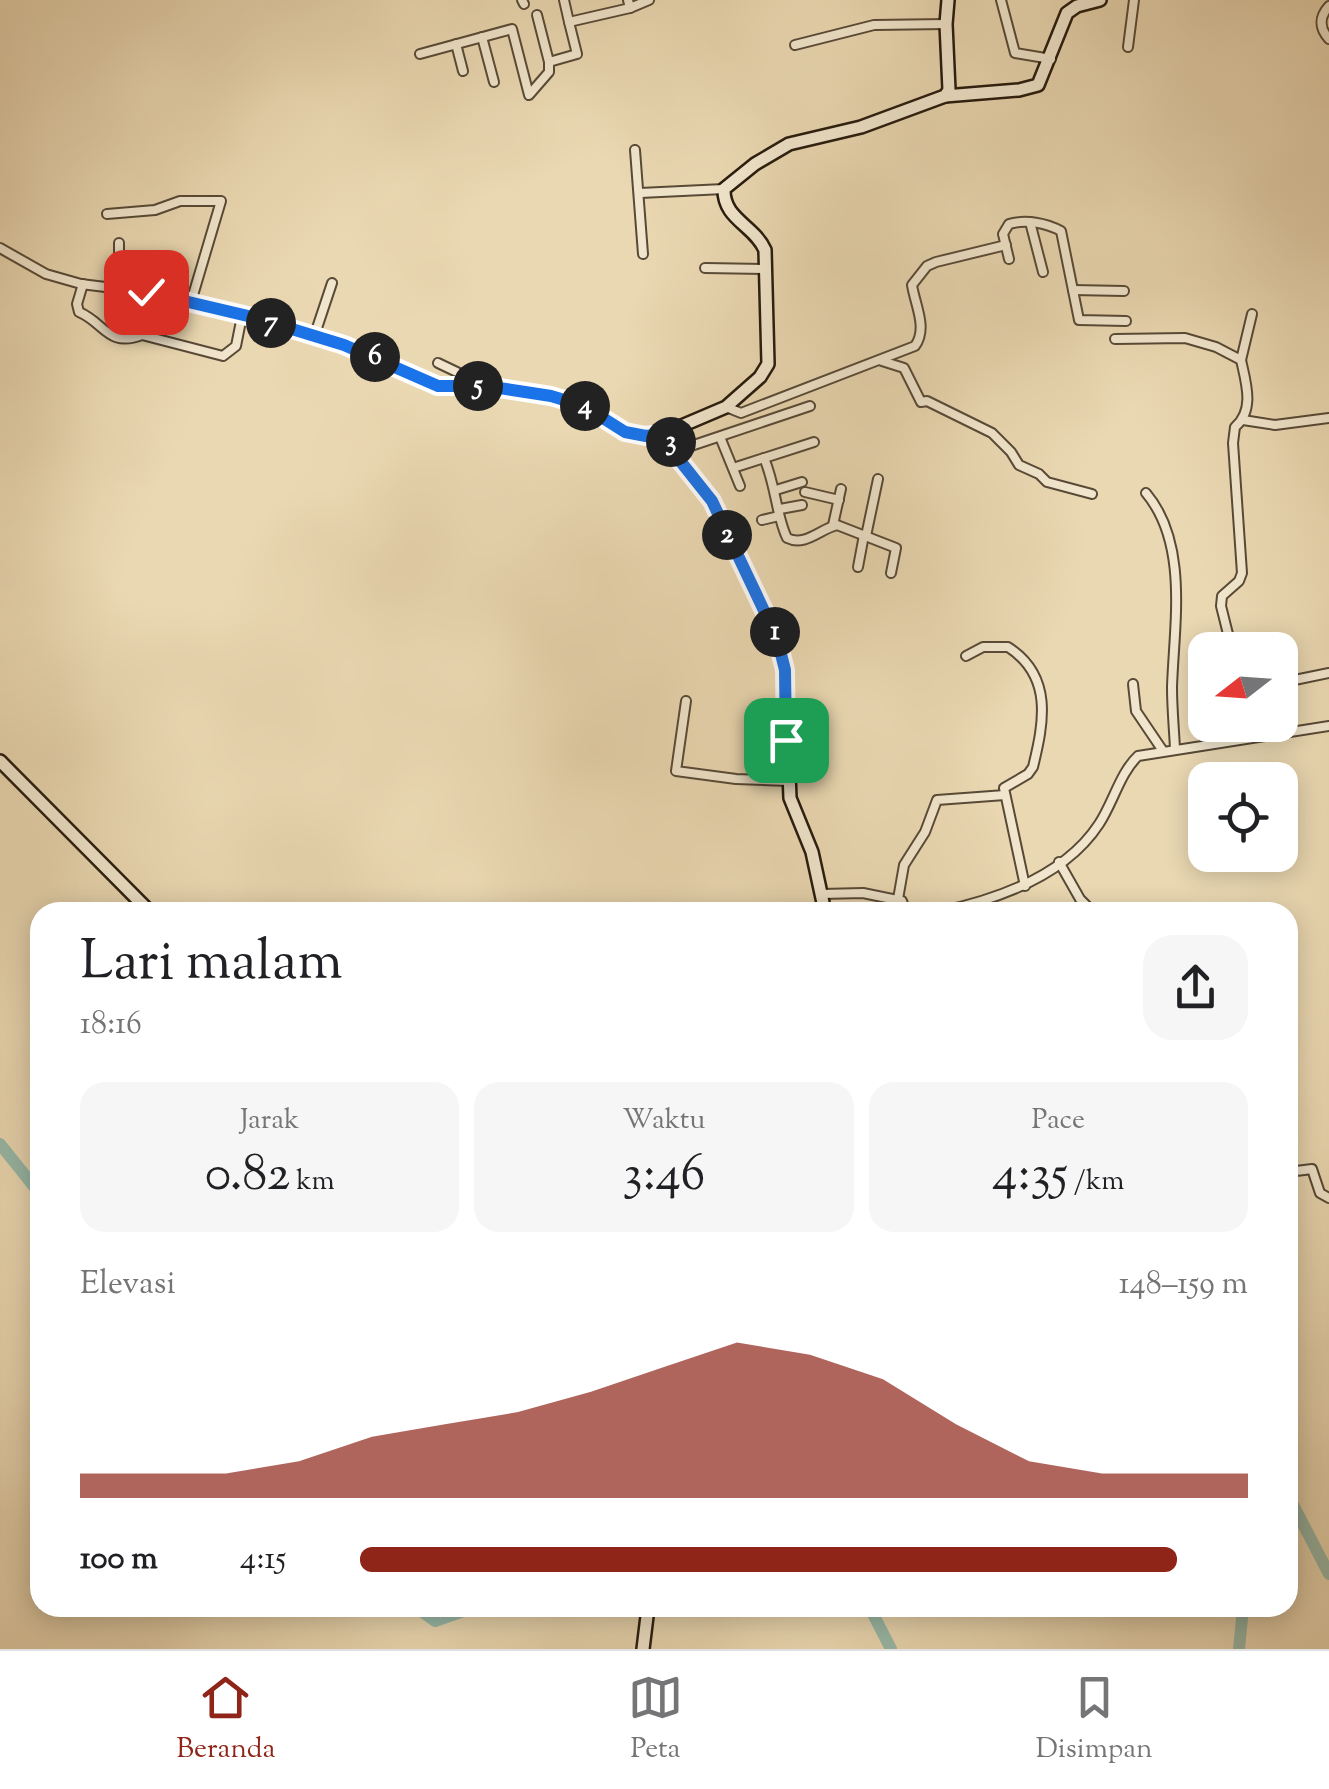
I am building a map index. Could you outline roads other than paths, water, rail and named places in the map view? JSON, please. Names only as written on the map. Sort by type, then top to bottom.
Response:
[{"type":"street","points":[[549,62],[577,54],[564,0]]},
{"type":"street","points":[[570,22],[649,0]]},
{"type":"street","points":[[945,96],[949,90],[948,0]]},
{"type":"street","points":[[1000,0],[1016,52],[1051,59]]},
{"type":"street","points":[[0,248],[46,274],[191,302],[242,316],[365,352],[438,386],[486,386],[566,398],[635,435],[674,432],[726,408],[760,377],[768,364],[763,244],[728,210],[724,189],[728,182],[789,144],[861,127],[945,96],[1030,88],[1042,80],[1063,19],[1074,3],[1100,0]]},
{"type":"street","points":[[1128,48],[1134,0]]},
{"type":"street","points":[[1329,6],[1321,18],[1321,27],[1329,38]]},
{"type":"street","points":[[420,54],[512,28],[528,95],[549,72],[537,14]]},
{"type":"street","points":[[795,45],[874,26],[946,24]]},
{"type":"street","points":[[482,37],[494,82]]},
{"type":"street","points":[[456,44],[463,72]]},
{"type":"street","points":[[635,150],[643,254]]},
{"type":"street","points":[[640,193],[724,189]]},
{"type":"street","points":[[108,214],[155,210],[180,201],[221,201],[191,302]]},
{"type":"street","points":[[1030,222],[1043,272]]},
{"type":"street","points":[[1009,259],[1004,229],[1008,224],[1030,222],[1061,232],[1079,320],[1126,321]]},
{"type":"street","points":[[118,244],[118,288]]},
{"type":"street","points":[[726,408],[741,413],[915,346],[922,327],[912,284],[927,266],[1006,245]]},
{"type":"street","points":[[705,268],[766,269]]},
{"type":"street","points":[[314,338],[332,283]]},
{"type":"street","points":[[83,284],[77,304],[79,312],[96,322],[104,333],[129,340],[142,335],[223,356],[236,346],[242,316]]},
{"type":"street","points":[[1073,290],[1124,291]]},
{"type":"street","points":[[1228,632],[1222,596],[1242,573],[1233,443],[1248,396],[1241,360],[1252,314]]},
{"type":"street","points":[[1115,339],[1184,338],[1216,347],[1241,360]]},
{"type":"street","points":[[882,361],[904,368],[920,402],[927,401],[992,433],[1019,465],[1050,483],[1092,494]]},
{"type":"street","points":[[438,363],[486,386]]},
{"type":"street","points":[[673,452],[810,406]]},
{"type":"street","points":[[1243,420],[1274,425],[1329,418]]},
{"type":"street","points":[[674,432],[673,452],[712,501],[777,638],[785,670],[790,798],[812,852],[823,902]]},
{"type":"street","points":[[720,437],[740,486]]},
{"type":"street","points":[[732,468],[814,442]]},
{"type":"street","points":[[764,458],[776,490],[784,536],[793,542],[818,535],[834,525],[841,489]]},
{"type":"street","points":[[858,567],[878,479]]},
{"type":"street","points":[[776,490],[803,487],[839,500]]},
{"type":"street","points":[[1146,493],[1165,524],[1176,589],[1172,692],[1175,749]]},
{"type":"street","points":[[762,520],[802,505]]},
{"type":"street","points":[[834,525],[896,548],[891,573]]},
{"type":"street","points":[[966,656],[983,647],[1008,647],[1030,666],[1042,692],[1044,708],[1033,766],[1028,774],[1006,786],[1025,886]]},
{"type":"street","points":[[1298,679],[1329,673]]},
{"type":"street","points":[[1133,684],[1136,712],[1163,751]]},
{"type":"street","points":[[686,701],[676,771],[788,781]]},
{"type":"street","points":[[1298,731],[1329,726]]},
{"type":"street","points":[[980,902],[1025,886],[1084,844],[1098,827],[1135,758],[1226,742]]},
{"type":"street","points":[[0,762],[140,902]]},
{"type":"street","points":[[900,902],[904,866],[926,832],[936,800],[1006,795]]},
{"type":"street","points":[[1059,862],[1083,902]]},
{"type":"street","points":[[822,894],[863,893],[898,899]]},
{"type":"street","points":[[1298,1171],[1312,1169],[1320,1193],[1329,1198]]},
{"type":"street","points":[[642,1649],[647,1617]]},
{"type":"waterway","points":[[0,1144],[30,1182]]},
{"type":"waterway","points":[[1298,1514],[1329,1574]]},
{"type":"waterway","points":[[429,1617],[435,1621],[446,1617]]},
{"type":"waterway","points":[[875,1617],[891,1649]]},
{"type":"waterway","points":[[1239,1649],[1242,1617]]}]
